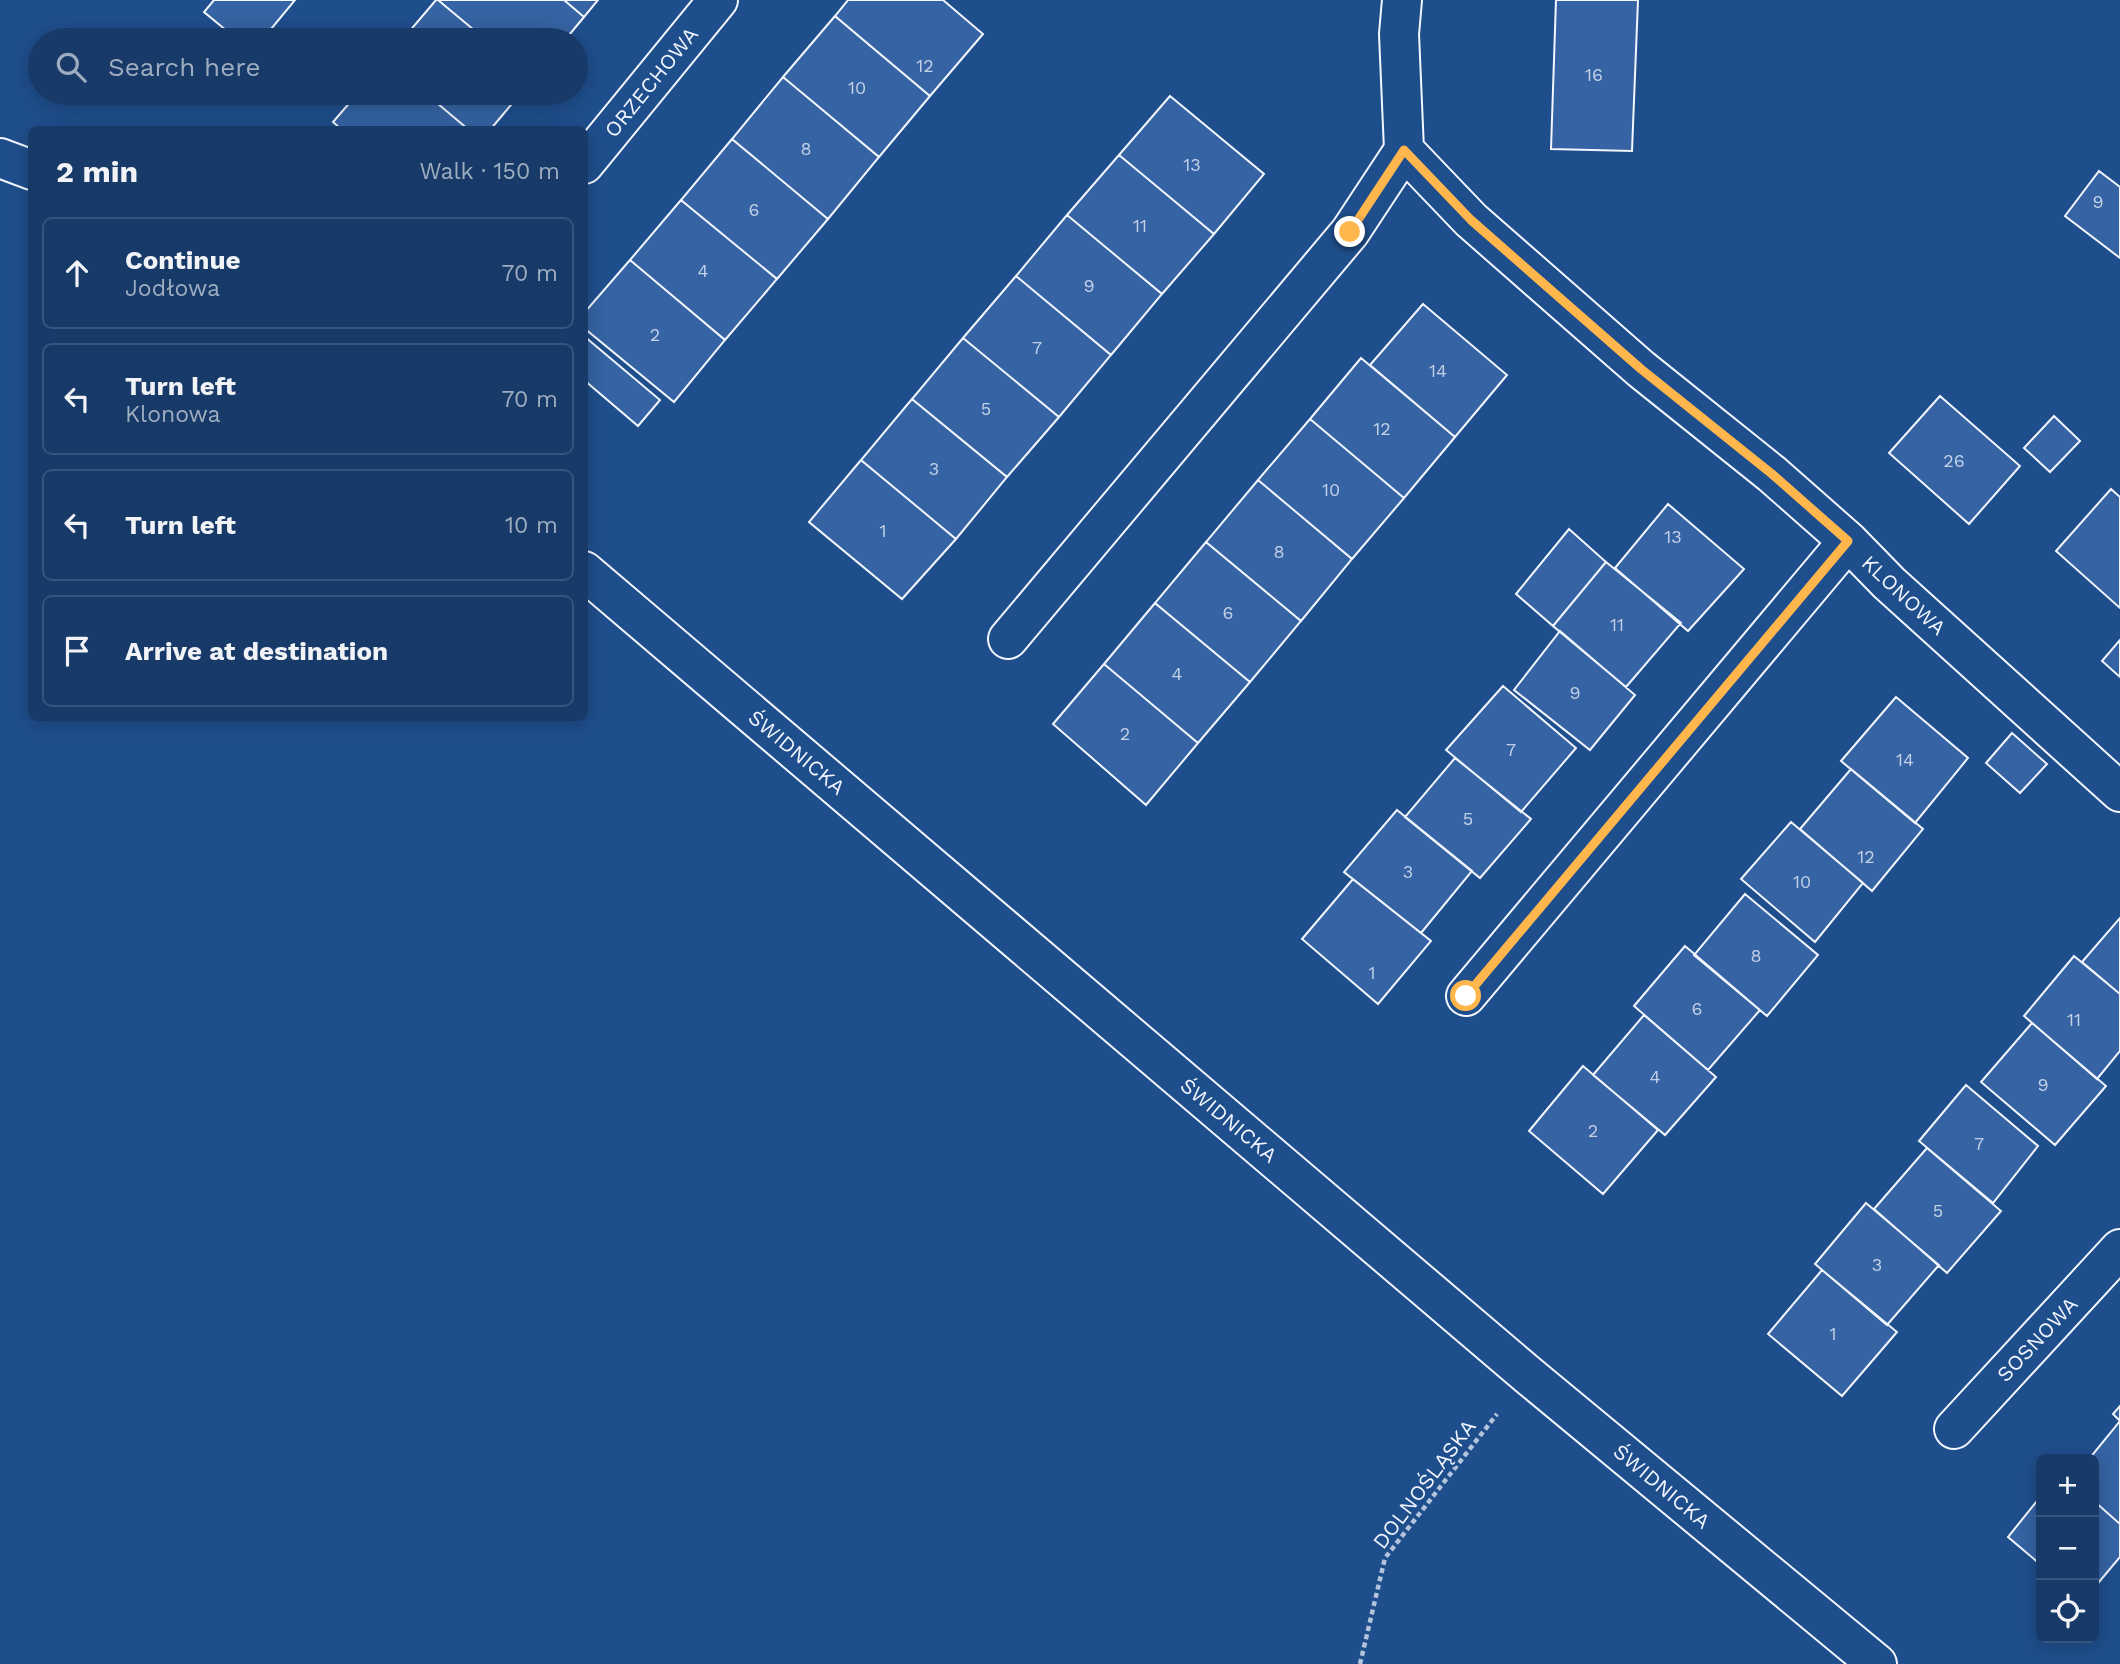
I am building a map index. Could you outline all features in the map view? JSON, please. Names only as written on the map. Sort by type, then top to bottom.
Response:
[{"type":"street","name":"ORZECHOWA","points":[[588,159],[718,0]]},
{"type":"street","points":[[1008,639],[1350,232],[1404,150],[1399,34],[1402,0]]},
{"type":"street","name":"KLONOWA","points":[[1404,150],[1471,220],[1641,369],[1772,474],[2120,792]]},
{"type":"street","points":[[0,158],[28,168]]},
{"type":"street","points":[[1466,996],[1848,541]]},
{"type":"street","name":"ŚWIDNICKA","points":[[588,574],[1528,1375],[1877,1664]]},
{"type":"street","name":"SOSNOWA","points":[[1954,1429],[2120,1249]]},
{"type":"path","name":"DOLNOŚLĄSKA","points":[[1360,1664],[1385,1558],[1528,1375]]},
{"type":"building","points":[[214,0],[295,0],[272,28],[223,28],[204,12]]},
{"type":"building","points":[[438,0],[472,28],[412,28]]},
{"type":"building","points":[[438,0],[564,0],[584,17],[575,28],[472,28]]},
{"type":"building","points":[[564,0],[598,0],[584,17]]},
{"type":"building","points":[[848,0],[943,0],[983,34],[930,96],[835,16]]},
{"type":"building","points":[[1556,0],[1638,0],[1632,151],[1551,149]]},
{"type":"building","points":[[835,16],[930,96],[879,157],[783,77]]},
{"type":"building","points":[[783,77],[879,157],[828,219],[732,139]]},
{"type":"building","points":[[1170,96],[1264,174],[1214,234],[1119,155]]},
{"type":"building","points":[[348,105],[439,105],[464,126],[338,126],[333,122]]},
{"type":"building","points":[[439,105],[511,105],[493,126],[464,126]]},
{"type":"building","points":[[732,139],[828,219],[777,279],[681,200]]},
{"type":"building","points":[[1119,155],[1214,234],[1162,294],[1067,215]]},
{"type":"building","points":[[2099,171],[2120,187],[2120,258],[2065,216]]},
{"type":"building","points":[[681,200],[777,279],[725,340],[630,260]]},
{"type":"building","points":[[1067,215],[1162,294],[1111,355],[1016,276]]},
{"type":"building","points":[[630,260],[725,340],[674,402],[588,331],[588,308]]},
{"type":"building","points":[[1016,276],[1111,355],[1059,417],[963,338]]},
{"type":"building","points":[[1423,304],[1507,375],[1455,437],[1370,365]]},
{"type":"building","points":[[963,338],[1059,417],[1007,477],[912,399]]},
{"type":"building","points":[[588,339],[660,400],[638,426],[588,383]]},
{"type":"building","points":[[1361,358],[1455,437],[1404,498],[1310,419]]},
{"type":"building","points":[[1940,396],[2020,466],[1969,524],[1889,453]]},
{"type":"building","points":[[912,399],[1007,477],[956,539],[861,460]]},
{"type":"building","points":[[2054,416],[2080,441],[2050,472],[2024,448]]},
{"type":"building","points":[[1310,419],[1404,498],[1352,559],[1258,480]]},
{"type":"building","points":[[861,460],[956,539],[902,599],[809,522]]},
{"type":"building","points":[[1258,480],[1352,559],[1301,621],[1206,542]]},
{"type":"building","points":[[2111,489],[2120,497],[2120,608],[2056,551]]},
{"type":"building","points":[[1668,504],[1744,569],[1688,631],[1615,568]]},
{"type":"building","points":[[1569,529],[1606,562],[1553,626],[1516,594]]},
{"type":"building","points":[[1206,542],[1301,621],[1250,682],[1155,603]]},
{"type":"building","points":[[1606,562],[1681,623],[1626,687],[1553,626]]},
{"type":"building","points":[[1155,603],[1250,682],[1198,743],[1104,664]]},
{"type":"building","points":[[1560,631],[1635,695],[1590,750],[1514,690]]},
{"type":"building","points":[[2120,640],[2120,677],[2102,661]]},
{"type":"building","points":[[1104,664],[1198,743],[1146,805],[1053,724]]},
{"type":"building","points":[[1503,686],[1576,748],[1521,812],[1446,750]]},
{"type":"building","points":[[1896,697],[1968,758],[1915,823],[1841,761]]},
{"type":"building","points":[[2012,733],[2047,764],[2020,793],[1986,763]]},
{"type":"building","points":[[1455,758],[1531,819],[1480,878],[1405,817]]},
{"type":"building","points":[[1851,769],[1923,829],[1872,891],[1800,829]]},
{"type":"building","points":[[1397,810],[1472,871],[1421,933],[1344,872]]},
{"type":"building","points":[[1791,822],[1863,883],[1815,942],[1741,879]]},
{"type":"building","points":[[1353,879],[1431,941],[1378,1004],[1302,939]]},
{"type":"building","points":[[1745,894],[1818,955],[1767,1016],[1694,955]]},
{"type":"building","points":[[2120,918],[2120,994],[2082,962]]},
{"type":"building","points":[[1685,946],[1760,1010],[1708,1070],[1634,1006]]},
{"type":"building","points":[[2074,956],[2120,994],[2120,1051],[2097,1079],[2024,1016]]},
{"type":"building","points":[[1644,1015],[1716,1077],[1665,1135],[1593,1075]]},
{"type":"building","points":[[2032,1023],[2106,1086],[2055,1145],[1981,1082]]},
{"type":"building","points":[[1583,1066],[1658,1130],[1603,1194],[1529,1131]]},
{"type":"building","points":[[1966,1085],[2038,1146],[1993,1203],[1919,1141]]},
{"type":"building","points":[[1927,1148],[2001,1211],[1947,1273],[1874,1209]]},
{"type":"building","points":[[1866,1203],[1939,1265],[1887,1325],[1815,1264]]},
{"type":"building","points":[[1822,1270],[1897,1332],[1842,1396],[1768,1334]]},
{"type":"building","points":[[2120,1406],[2120,1421],[2113,1414]]},
{"type":"building","points":[[2120,1421],[2120,1524],[2099,1505],[2099,1454],[2093,1454]]},
{"type":"building","points":[[2036,1502],[2036,1561],[2008,1537]]},
{"type":"building","points":[[2099,1505],[2120,1524],[2120,1557],[2099,1582]]},
{"type":"route","points":[[1350,232],[1404,150],[1471,220],[1641,369],[1772,474],[1848,541],[1466,996]]}]
